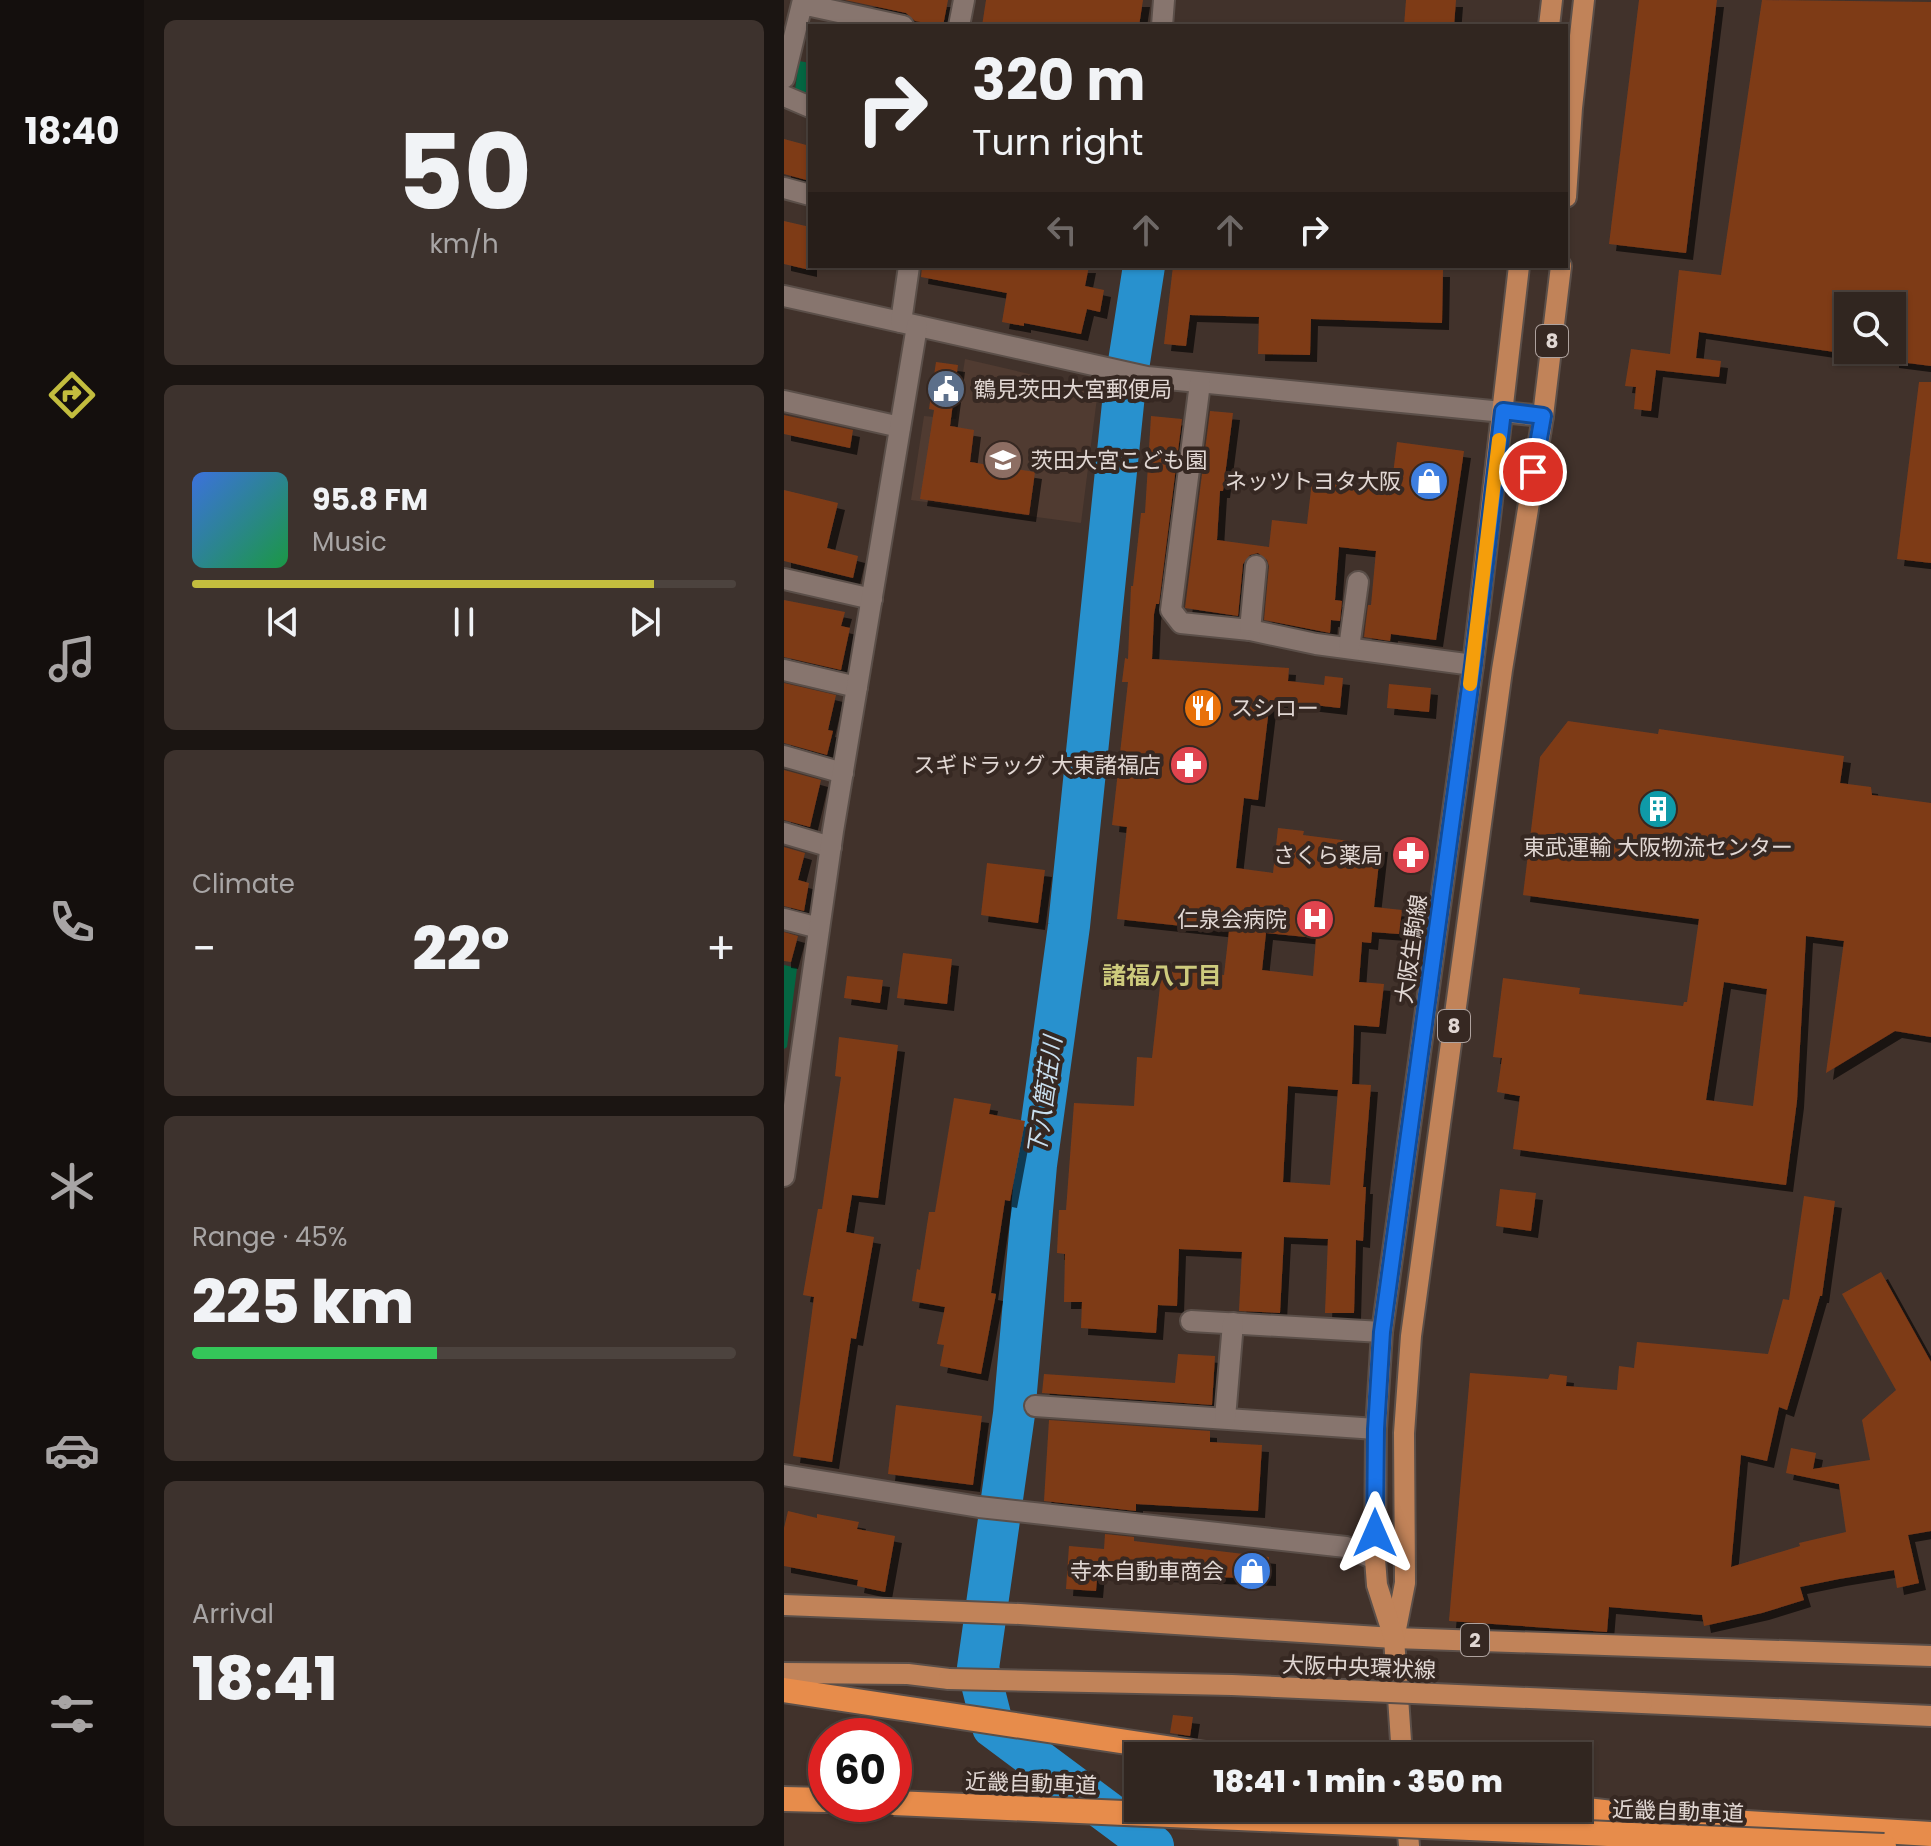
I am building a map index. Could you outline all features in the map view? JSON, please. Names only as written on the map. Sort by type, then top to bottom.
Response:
[{"type":"highway","points":[[784,1690],[1127,1742]]},
{"type":"highway","points":[[784,1799],[808,1800]]},
{"type":"highway","name":"近畿自動車道","points":[[912,1804],[1884,1846]]},
{"type":"highway","points":[[1592,1811],[1648,1817],[1931,1834]]},
{"type":"main road","points":[[1549,24],[1552,0]]},
{"type":"main road","points":[[1568,167],[1584,0]]},
{"type":"main road","name":"大阪生駒線","points":[[1401,1742],[1394,1638],[1377,1585],[1375,1559],[1376,1429],[1382,1332],[1473,665],[1519,268]]},
{"type":"main road","name":"大阪生駒線","points":[[1394,1638],[1405,1583],[1404,1433],[1411,1336],[1502,670],[1543,416],[1561,268]]},
{"type":"main road","name":"2","points":[[784,1605],[1020,1614],[1394,1638],[1931,1656]]},
{"type":"main road","name":"大阪中央環状線","points":[[784,1673],[1232,1685],[1931,1716]]},
{"type":"main road","points":[[1407,1822],[1409,1846]]},
{"type":"street","points":[[959,24],[964,0]]},
{"type":"street","points":[[1162,24],[1164,0]]},
{"type":"street","points":[[784,78],[802,4],[894,24]]},
{"type":"street","points":[[784,96],[808,106]]},
{"type":"street","points":[[784,188],[808,194]]},
{"type":"street","points":[[784,1176],[792,1065],[819,928],[900,427],[909,324],[909,268]]},
{"type":"street","points":[[784,296],[1147,377],[1543,416]]},
{"type":"street","points":[[1200,383],[1171,610],[1181,623],[1250,630],[1316,644],[1473,665]]},
{"type":"street","points":[[784,401],[900,427]]},
{"type":"street","points":[[1250,630],[1256,566]]},
{"type":"street","points":[[784,579],[872,599]]},
{"type":"street","points":[[1349,648],[1358,582]]},
{"type":"street","points":[[784,670],[857,687]]},
{"type":"street","points":[[784,756],[843,773]]},
{"type":"street","points":[[784,833],[831,847]]},
{"type":"street","points":[[784,919],[819,928]]},
{"type":"street","points":[[1191,1321],[1382,1332]]},
{"type":"street","points":[[1225,1418],[1233,1323]]},
{"type":"street","points":[[1035,1406],[1376,1429]]},
{"type":"street","points":[[784,1475],[979,1507],[1346,1547],[1375,1559]]},
{"type":"shaded area","name":"茨田大宮こども園","points":[[965,359],[1098,390],[1081,523],[911,500],[924,416],[956,419]]},
{"type":"green space","points":[[799,61],[808,63],[808,96],[795,90]]},
{"type":"green space","points":[[784,965],[797,968],[787,1047],[784,1049]]},
{"type":"building","points":[[845,0],[948,0],[943,24],[915,21],[906,13]]},
{"type":"building","points":[[986,0],[1143,0],[1139,24],[982,24]]},
{"type":"building","points":[[1406,0],[1456,0],[1454,24],[1404,24]]},
{"type":"building","points":[[1639,0],[1717,0],[1686,253],[1609,244]]},
{"type":"building","points":[[1762,0],[1931,2],[1931,366],[1906,363],[1906,292],[1834,292],[1834,352],[1699,332],[1696,358],[1721,361],[1719,377],[1656,370],[1651,411],[1634,409],[1636,387],[1625,386],[1631,349],[1670,354],[1679,270],[1721,275]]},
{"type":"building","points":[[784,139],[808,145],[808,180],[784,174]]},
{"type":"building","points":[[784,221],[808,227],[810,270],[784,264]]},
{"type":"building","points":[[922,268],[1089,268],[1085,286],[1104,290],[1100,312],[1087,309],[1081,334],[1002,322],[1007,293],[921,277]]},
{"type":"building","points":[[1173,268],[1443,270],[1442,323],[1311,319],[1310,355],[1258,354],[1259,317],[1190,315],[1186,346],[1164,344]]},
{"type":"building","points":[[936,362],[958,365],[950,426],[974,430],[970,462],[1035,472],[1029,515],[920,499],[934,410],[929,409]]},
{"type":"building","points":[[1919,382],[1931,382],[1931,563],[1897,559]]},
{"type":"building","points":[[1210,411],[1233,413],[1223,491],[1220,491],[1217,540],[1269,547],[1272,520],[1307,524],[1312,481],[1391,490],[1397,442],[1464,451],[1436,640],[1391,634],[1390,641],[1364,637],[1368,605],[1371,605],[1376,551],[1339,547],[1335,600],[1342,601],[1340,621],[1331,620],[1330,633],[1264,620],[1269,566],[1258,553],[1250,555],[1243,564],[1238,616],[1185,608]]},
{"type":"building","points":[[784,415],[853,430],[850,448],[784,434]]},
{"type":"building","points":[[1151,416],[1182,419],[1159,604],[1156,604],[1154,614],[1152,659],[1289,668],[1288,681],[1324,685],[1325,676],[1343,678],[1340,708],[1270,700],[1258,800],[1244,798],[1236,868],[1273,873],[1278,828],[1304,831],[1303,835],[1381,845],[1374,907],[1402,910],[1399,934],[1372,932],[1371,943],[1362,942],[1359,982],[1384,984],[1379,1027],[1354,1025],[1352,1084],[1371,1085],[1363,1187],[1366,1187],[1363,1241],[1356,1240],[1354,1313],[1325,1313],[1328,1239],[1284,1237],[1280,1313],[1239,1311],[1242,1252],[1179,1249],[1177,1306],[1158,1305],[1156,1333],[1081,1328],[1082,1302],[1064,1302],[1065,1254],[1057,1253],[1059,1210],[1066,1210],[1074,1103],[1134,1106],[1137,1057],[1152,1058],[1162,968],[1224,975],[1229,931],[1117,919],[1127,827],[1112,825],[1128,682],[1122,682],[1125,658],[1128,659],[1131,586],[1141,513],[1145,513]],"holes":[[[1266,933],[1316,938],[1313,976],[1262,970]],[[1288,1086],[1338,1090],[1330,1185],[1283,1182]]]},
{"type":"building","points":[[784,490],[838,503],[827,548],[858,556],[853,578],[784,561]]},
{"type":"building","points":[[784,600],[845,612],[841,626],[850,628],[841,670],[784,657]]},
{"type":"building","points":[[784,683],[836,695],[828,730],[833,731],[827,755],[784,743]]},
{"type":"building","points":[[1389,684],[1431,688],[1429,712],[1387,708]]},
{"type":"building","points":[[1568,721],[1658,734],[1659,729],[1844,756],[1840,783],[1871,787],[1872,795],[1931,803],[1931,1037],[1895,1031],[1826,1073],[1844,941],[1806,936],[1797,1101],[1786,1185],[1513,1149],[1520,1096],[1497,1092],[1502,1058],[1493,1057],[1503,978],[1580,988],[1579,994],[1683,1006],[1687,1002],[1699,919],[1523,895],[1540,757]],"holes":[[[1724,982],[1767,989],[1753,1106],[1706,1100]]]},
{"type":"building","points":[[784,770],[821,780],[810,827],[784,820]]},
{"type":"building","points":[[784,847],[805,853],[798,880],[809,883],[804,911],[784,906]]},
{"type":"building","points":[[987,863],[1045,870],[1038,923],[981,915]]},
{"type":"building","points":[[784,932],[798,936],[791,962],[784,961]]},
{"type":"building","points":[[903,953],[952,959],[947,1004],[897,998]]},
{"type":"building","points":[[847,976],[883,980],[880,1003],[844,998]]},
{"type":"building","points":[[839,1037],[898,1045],[878,1198],[852,1195],[846,1232],[874,1237],[856,1339],[851,1338],[832,1462],[793,1456],[814,1297],[803,1295],[818,1209],[822,1209],[841,1077],[835,1076]]},
{"type":"building","points":[[954,1098],[991,1104],[989,1114],[1025,1121],[1010,1201],[1005,1200],[991,1293],[996,1294],[981,1374],[940,1366],[944,1345],[937,1344],[945,1307],[912,1301],[929,1212],[935,1212]]},
{"type":"building","points":[[1500,1189],[1536,1193],[1531,1231],[1496,1226]]},
{"type":"building","points":[[1804,1196],[1835,1201],[1822,1296],[1787,1410],[1779,1407],[1767,1461],[1741,1455],[1731,1567],[1800,1546],[1799,1543],[1846,1532],[1839,1484],[1786,1473],[1791,1448],[1816,1453],[1813,1469],[1870,1460],[1862,1420],[1896,1390],[1842,1294],[1881,1272],[1931,1362],[1931,1531],[1908,1535],[1919,1583],[1897,1588],[1894,1570],[1839,1579],[1800,1587],[1804,1600],[1704,1626],[1702,1615],[1609,1607],[1607,1632],[1449,1621],[1470,1373],[1548,1379],[1550,1374],[1567,1376],[1566,1386],[1617,1390],[1619,1366],[1634,1368],[1637,1342],[1768,1354],[1783,1299],[1789,1300]]},
{"type":"building","points":[[1178,1354],[1215,1356],[1212,1405],[1042,1393],[1044,1374],[1175,1383]]},
{"type":"building","points":[[896,1405],[982,1416],[973,1485],[888,1474]]},
{"type":"building","points":[[1049,1420],[1210,1431],[1210,1442],[1262,1445],[1258,1511],[1136,1504],[1136,1511],[1044,1501]]},
{"type":"building","points":[[788,1511],[817,1518],[817,1514],[859,1522],[857,1529],[895,1536],[885,1592],[857,1586],[858,1580],[784,1566],[784,1528]]},
{"type":"building","points":[[1105,1534],[1134,1537],[1134,1541],[1269,1557],[1269,1579],[1161,1575],[1098,1568],[1096,1591],[1066,1589],[1069,1546],[1104,1549]]},
{"type":"building","points":[[1173,1715],[1193,1717],[1190,1736],[1170,1733]]},
{"type":"waterway","name":"下八箇荘川","points":[[1144,268],[1124,394],[1069,926],[1036,1165],[1014,1414],[978,1668],[993,1727],[1153,1846]]},
{"type":"slow traffic","points":[[1470,684],[1499,440]]},
{"type":"place","name":"鶴見茨田大宮郵便局","points":[[946,389]]},
{"type":"place","name":"茨田大宮こども園","points":[[1003,460]]},
{"type":"place","name":"ネッツトヨタ大阪","points":[[1429,481]]},
{"type":"place","name":"スシロー","points":[[1203,708]]},
{"type":"place","name":"スギドラッグ 大東諸福店","points":[[1189,765]]},
{"type":"place","name":"東武運輸 大阪物流センター","points":[[1658,809]]},
{"type":"place","name":"さくら薬局","points":[[1411,855]]},
{"type":"place","name":"仁泉会病院","points":[[1315,919]]},
{"type":"place","name":"寺本自動車商会","points":[[1252,1571]]},
{"type":"district","name":"諸福八丁目","points":[[1162,976]]},
{"type":"route","points":[[1375,1533],[1376,1429],[1382,1332],[1473,665],[1503,411],[1543,416],[1533,472]]}]
